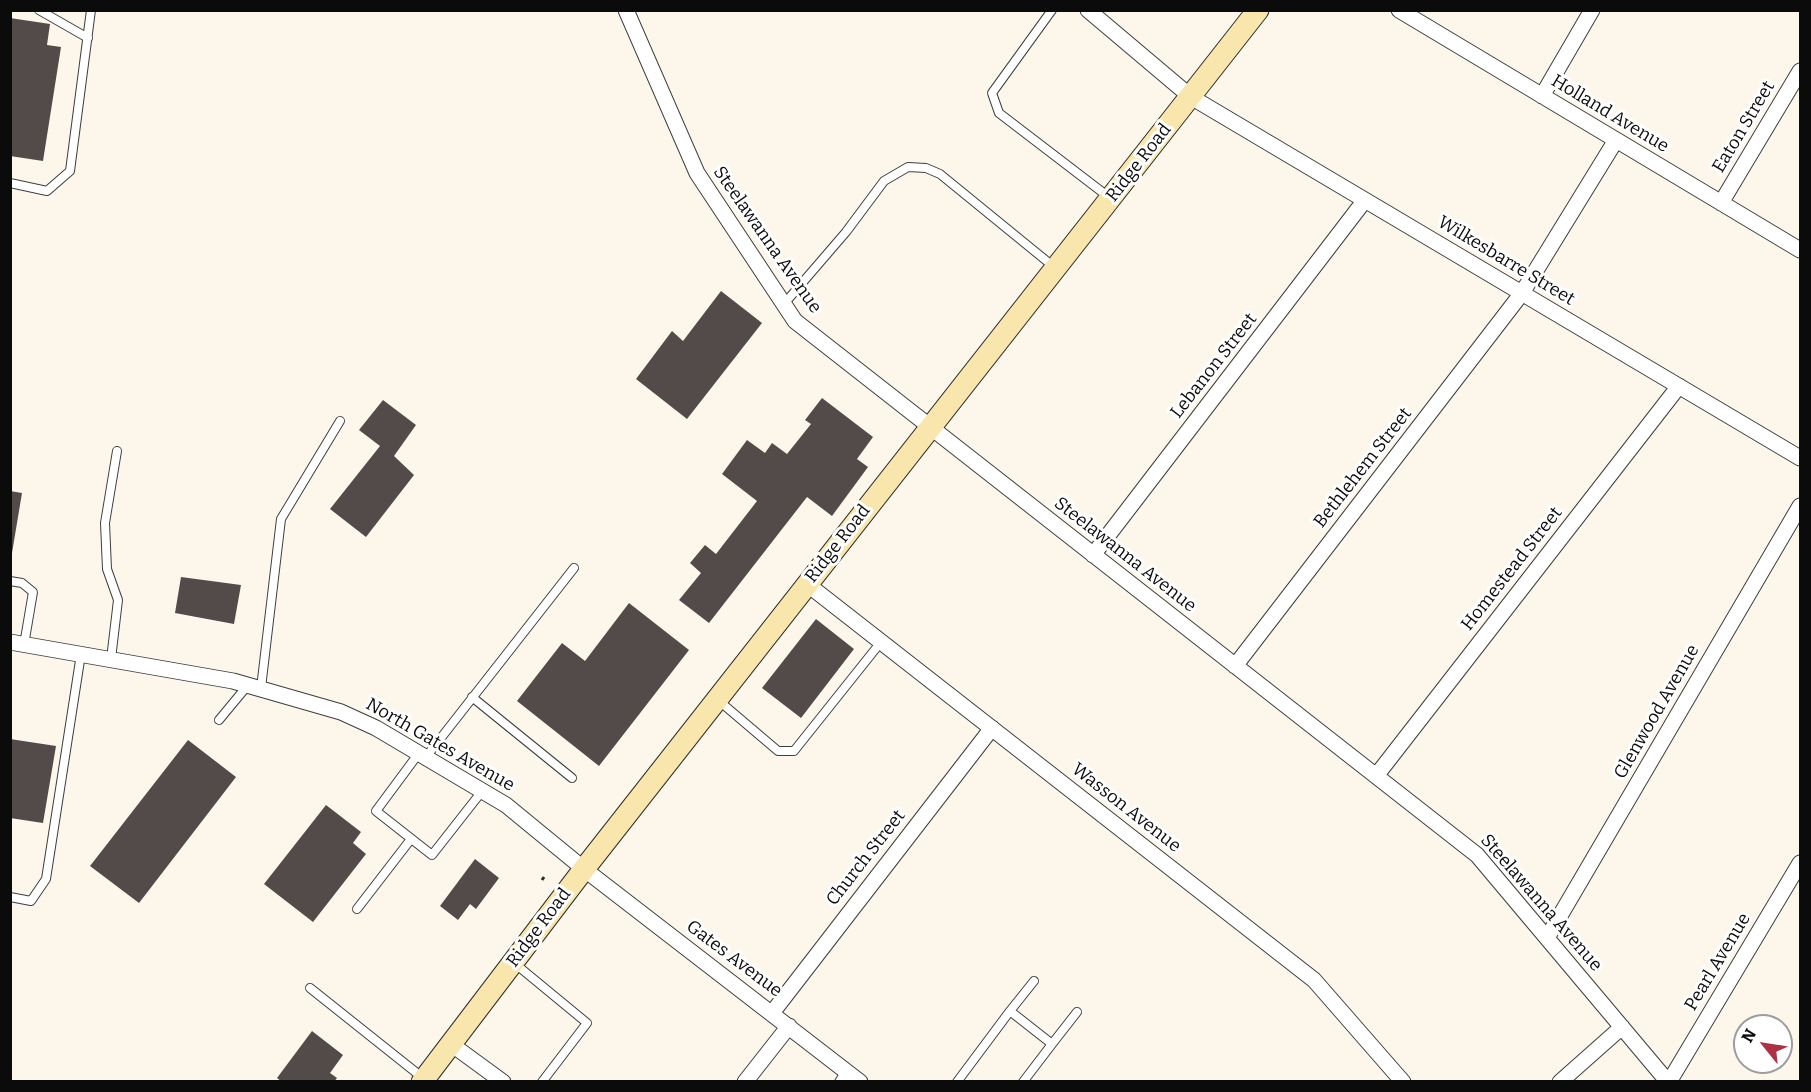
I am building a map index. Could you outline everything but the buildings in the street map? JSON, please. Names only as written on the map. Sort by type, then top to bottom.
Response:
[{"type":"main road","name":"Ridge Road","points":[[423,1080],[584,869],[1258,10]]},
{"type":"street","name":"Steelawanna Avenue","points":[[626,10],[697,173],[795,321],[1478,855],[1669,1082]]},
{"type":"street","name":"Wilkesbarre Street","points":[[1088,10],[1191,97],[1800,458]]},
{"type":"street","name":"Holland Avenue","points":[[1399,10],[1800,250]]},
{"type":"street","points":[[1542,96],[1592,10]]},
{"type":"street","name":"Eaton Street","points":[[1721,203],[1800,71]]},
{"type":"street","name":"Bethlehem Street","points":[[1235,666],[1522,293],[1616,140]]},
{"type":"street","name":"Lebanon Street","points":[[1093,555],[1365,200]]},
{"type":"street","name":"Homestead Street","points":[[1376,776],[1679,386]]},
{"type":"street","name":"Glenwood Avenue","points":[[1546,938],[1800,506]]},
{"type":"street","name":"Wasson Avenue","points":[[807,584],[1314,980],[1403,1082]]},
{"type":"street","name":"North Gates Avenue","points":[[17,644],[111,659],[255,687],[340,712],[483,790],[534,825],[584,869]]},
{"type":"street","name":"Church Street","points":[[772,1013],[992,728]]},
{"type":"street","name":"Pearl Avenue","points":[[1669,1082],[1800,863]]},
{"type":"street","name":"Gates Avenue","points":[[584,869],[789,1026],[843,1076],[860,1082]]},
{"type":"street","points":[[745,1082],[789,1026]]},
{"type":"street","points":[[1560,1082],[1622,1027]]},
{"type":"street","points":[[451,1044],[503,1082]]},
{"type":"lane","points":[[39,10],[88,38]]},
{"type":"lane","points":[[10,183],[47,191],[70,171],[91,10]]},
{"type":"lane","points":[[1052,10],[992,93],[999,113],[1025,136],[1111,199]]},
{"type":"lane","points":[[784,304],[846,232],[884,182],[908,167],[926,168],[940,174],[1056,269]]},
{"type":"lane","points":[[219,720],[255,687],[281,519],[340,421]]},
{"type":"lane","points":[[111,659],[118,600],[107,568],[105,523],[117,451]]},
{"type":"lane","points":[[483,790],[432,855],[376,811],[472,697],[574,568]]},
{"type":"lane","points":[[10,581],[22,583],[33,592],[17,644]]},
{"type":"lane","points":[[717,699],[778,751],[794,751],[881,642]]},
{"type":"lane","points":[[10,897],[31,901],[46,879],[81,654]]},
{"type":"lane","points":[[472,697],[572,778]]},
{"type":"lane","points":[[357,909],[411,839]]},
{"type":"lane","points":[[513,962],[587,1023],[542,1082]]},
{"type":"lane","points":[[957,1082],[1034,981]]},
{"type":"lane","points":[[310,988],[423,1080]]},
{"type":"lane","points":[[1010,1011],[1052,1044]]},
{"type":"lane","points":[[1023,1082],[1077,1012]]}]
